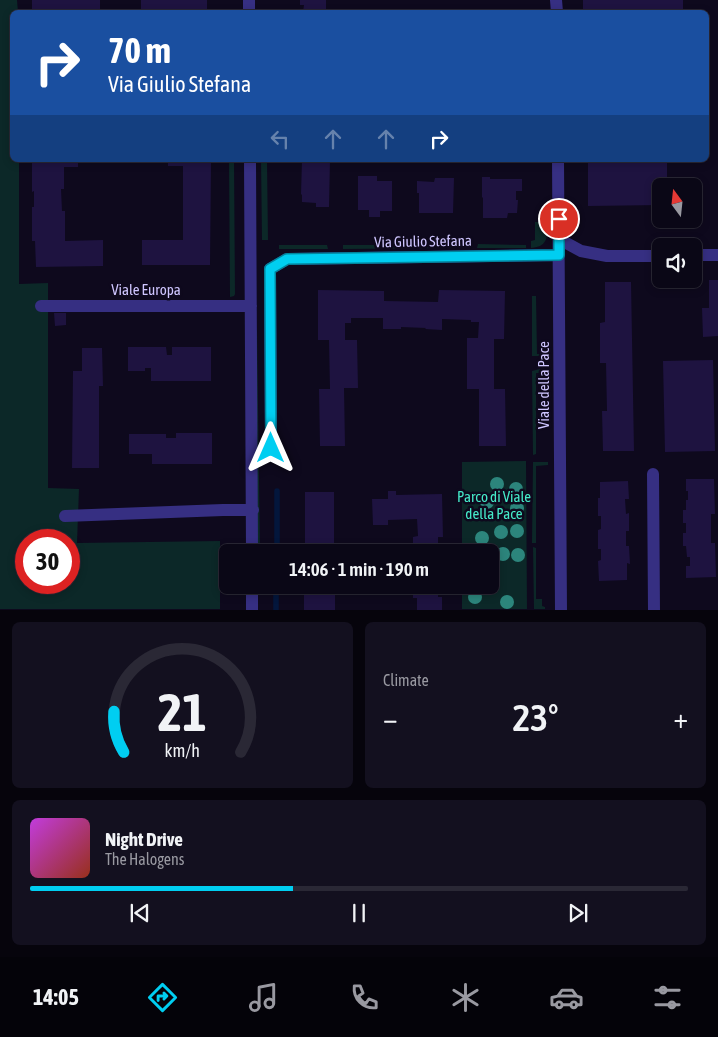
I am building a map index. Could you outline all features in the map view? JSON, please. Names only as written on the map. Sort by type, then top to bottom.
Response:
[{"type":"street","points":[[250,162],[252,544]]},
{"type":"street","name":"Viale della Pace","points":[[558,162],[561,610]]},
{"type":"street","points":[[559,239],[581,251],[607,256],[652,256]]},
{"type":"street","name":"Via Giulio Stefana","points":[[271,448],[270,269],[287,259],[559,255]]},
{"type":"street","points":[[702,255],[718,255]]},
{"type":"street","name":"Viale Europa","points":[[41,306],[251,306]]},
{"type":"street","points":[[653,474],[654,610]]},
{"type":"street","points":[[65,516],[253,510]]},
{"type":"street","points":[[252,594],[252,610]]},
{"type":"green space","points":[[0,0],[17,0],[18,10],[10,10],[10,162],[19,162],[19,284],[48,283],[48,488],[79,489],[78,529],[15,529],[15,594],[80,594],[80,543],[220,541],[220,609],[0,609]]},
{"type":"green space","points":[[229,162],[234,162],[235,294],[230,297]]},
{"type":"green space","points":[[261,162],[267,162],[268,240],[262,240]]},
{"type":"green space","points":[[535,222],[547,222],[547,236],[544,243],[531,248],[531,241],[535,240]]},
{"type":"green space","points":[[478,244],[526,245],[526,248],[477,248]]},
{"type":"green space","points":[[279,245],[327,245],[328,249],[279,249]]},
{"type":"green space","points":[[343,245],[455,245],[455,248],[343,249]]},
{"type":"green space","points":[[532,296],[536,296],[537,354],[548,354],[545,356],[532,356]]},
{"type":"green space","points":[[254,330],[257,330],[260,544],[256,544]]},
{"type":"green space","points":[[545,369],[549,373],[536,373],[536,454],[533,455],[532,371]]},
{"type":"green space","name":"Parco di Viale della Pace","points":[[526,461],[527,609],[462,609],[462,594],[499,594],[499,544],[462,544],[462,462]]},
{"type":"green space","points":[[533,462],[548,462],[548,465],[536,466],[536,543],[532,543]]},
{"type":"green space","points":[[533,547],[536,548],[536,599],[542,599],[542,606],[545,609],[534,609]]},
{"type":"building","points":[[32,0],[100,0],[100,10],[32,10]]},
{"type":"building","points":[[141,0],[207,0],[207,9],[210,9],[210,10],[141,10]]},
{"type":"building","points":[[300,0],[326,0],[326,10],[303,10],[304,5],[300,5]]},
{"type":"building","points":[[583,0],[683,0],[683,10],[583,10]]},
{"type":"building","points":[[32,162],[78,162],[78,167],[64,167],[64,189],[61,189],[62,211],[65,211],[65,241],[103,240],[103,266],[36,267],[35,241],[32,241],[34,191],[32,192]]},
{"type":"building","points":[[168,162],[211,162],[210,265],[142,265],[142,240],[183,240],[183,166],[168,166]]},
{"type":"building","points":[[302,162],[330,162],[329,207],[316,207],[316,203],[302,202]]},
{"type":"building","points":[[588,162],[667,162],[667,178],[652,178],[652,205],[588,206]]},
{"type":"building","points":[[358,176],[377,176],[377,181],[392,181],[392,211],[380,211],[380,217],[369,217],[369,210],[358,210]]},
{"type":"building","points":[[482,177],[490,177],[490,179],[522,179],[522,191],[516,191],[516,200],[518,200],[517,213],[508,213],[507,218],[483,218]]},
{"type":"building","points":[[435,178],[454,178],[453,213],[419,213],[417,181],[434,182]]},
{"type":"building","points":[[709,280],[718,280],[718,336],[703,337],[702,308],[709,308]]},
{"type":"building","points":[[605,282],[631,282],[634,451],[603,451],[602,411],[607,411],[606,363],[600,363],[600,323],[605,322]]},
{"type":"building","points":[[318,290],[384,291],[384,301],[438,302],[439,290],[505,291],[504,339],[494,339],[494,389],[505,389],[506,446],[479,446],[479,389],[467,389],[467,338],[478,338],[479,322],[442,319],[442,330],[401,327],[401,329],[383,329],[383,318],[351,318],[351,323],[345,323],[345,340],[357,340],[358,388],[344,388],[345,446],[320,446],[319,389],[330,389],[329,340],[318,340]]},
{"type":"building","points":[[54,313],[66,313],[66,325],[55,326]]},
{"type":"building","points":[[128,347],[166,347],[167,355],[172,355],[172,347],[211,347],[211,381],[151,381],[151,368],[145,368],[145,371],[128,371]]},
{"type":"building","points":[[82,348],[102,348],[103,386],[99,386],[99,468],[72,468],[73,371],[82,371]]},
{"type":"building","points":[[713,360],[715,451],[665,452],[663,361]]},
{"type":"building","points":[[176,433],[212,433],[212,464],[152,464],[152,454],[129,454],[129,434],[166,434],[166,438],[176,438]]},
{"type":"building","points":[[686,479],[714,479],[715,514],[711,514],[711,543],[715,543],[716,577],[686,578],[686,566],[690,566],[690,557],[687,557],[686,546],[683,546],[683,533],[686,533],[686,523],[683,523],[683,510],[686,510],[686,500],[688,500]]},
{"type":"building","points":[[628,481],[629,499],[625,499],[626,514],[629,513],[629,531],[626,531],[626,546],[629,546],[630,564],[627,563],[627,580],[599,581],[598,561],[601,560],[601,549],[598,549],[598,530],[601,529],[601,516],[598,516],[598,498],[600,498],[600,482]]},
{"type":"building","points":[[388,491],[396,491],[396,495],[442,494],[443,537],[438,537],[438,544],[413,544],[413,537],[418,536],[417,519],[388,520],[388,525],[373,525],[372,499],[388,499]]},
{"type":"building","points":[[305,492],[334,492],[334,544],[305,544]]},
{"type":"building","points":[[304,594],[335,594],[335,610],[304,610]]},
{"type":"building","points":[[413,594],[438,594],[438,597],[442,597],[442,610],[417,610],[417,598],[413,598]]},
{"type":"waterway","points":[[277,491],[277,544]]},
{"type":"waterway","points":[[276,594],[276,610]]},
{"type":"route","points":[[271,448],[270,269],[287,259],[559,255],[559,219]]}]
